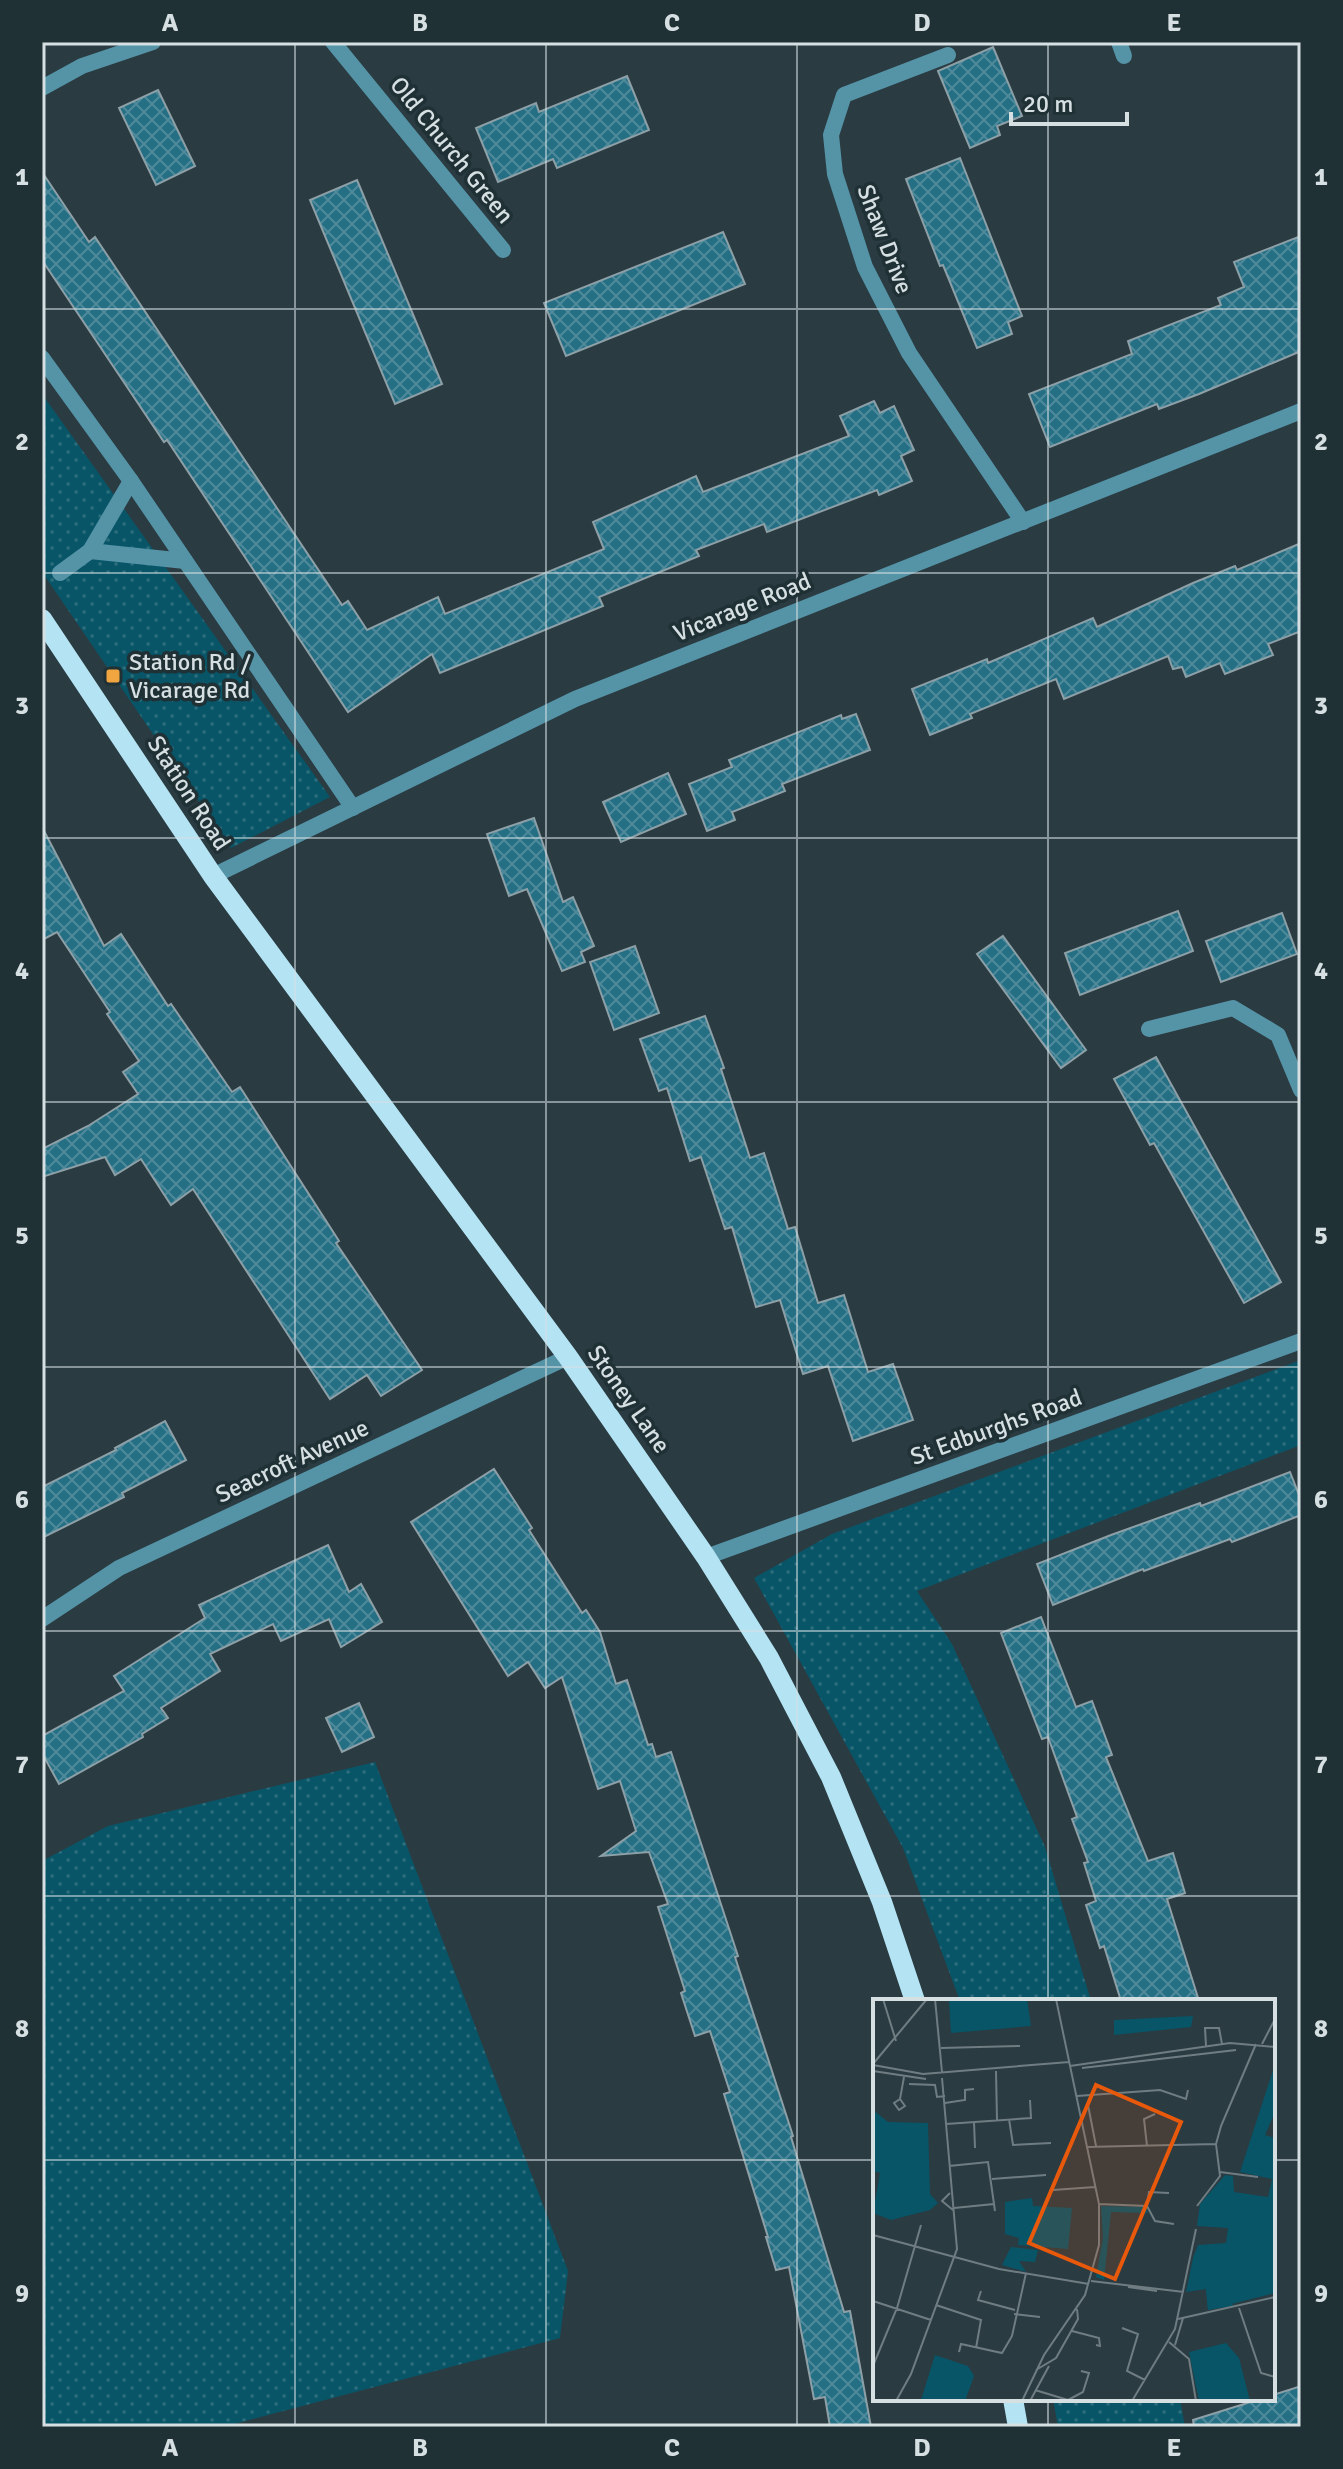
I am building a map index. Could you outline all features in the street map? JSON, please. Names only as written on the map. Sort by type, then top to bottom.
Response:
[{"type":"main road","name":"Station Road","points":[[42,619],[213,876]]},
{"type":"main road","name":"Stoney Lane","points":[[213,876],[568,1357],[706,1557],[769,1658],[831,1777],[882,1902],[914,1999]]},
{"type":"main road","points":[[1013,2401],[1018,2427]]},
{"type":"street","points":[[42,88],[82,66],[153,42]]},
{"type":"street","name":"Old Church Green","points":[[333,42],[503,250]]},
{"type":"street","name":"Shaw Drive","points":[[948,55],[844,95],[831,135],[835,174],[865,267],[909,353],[1023,522]]},
{"type":"street","points":[[42,358],[131,481],[353,808]]},
{"type":"street","name":"Vicarage Road","points":[[213,876],[575,699],[1301,411]]},
{"type":"street","points":[[60,573],[90,551],[131,481]]},
{"type":"street","points":[[90,551],[185,561]]},
{"type":"street","points":[[1149,1029],[1233,1008],[1278,1035],[1301,1090]]},
{"type":"street","name":"St Edburghs Road","points":[[706,1557],[1301,1341]]},
{"type":"street","name":"Seacroft Avenue","points":[[42,1619],[119,1568],[568,1357]]},
{"type":"shaded area","points":[[42,394],[330,797],[231,848],[42,572]]},
{"type":"shaded area","points":[[1301,1360],[1301,1445],[917,1591],[952,1644],[1045,1847],[1090,1999],[959,1999],[903,1848],[754,1578],[832,1534]]},
{"type":"shaded area","points":[[375,1762],[568,2271],[560,2338],[223,2427],[42,2427],[42,1861],[108,1826]]},
{"type":"shaded area","points":[[1053,2401],[1180,2401],[1185,2427],[1058,2427]]},
{"type":"building","points":[[993,47],[1022,116],[997,126],[1000,135],[970,148],[938,71]]},
{"type":"building","points":[[627,76],[649,130],[557,168],[553,159],[498,182],[476,128],[536,103],[539,112]]},
{"type":"building","points":[[158,90],[195,166],[156,185],[119,108]]},
{"type":"building","points":[[960,158],[1022,316],[1008,322],[1012,334],[977,348],[906,179]]},
{"type":"building","points":[[42,172],[89,242],[95,237],[342,605],[348,601],[367,630],[438,597],[445,614],[604,549],[593,522],[696,476],[703,492],[849,436],[840,416],[874,401],[880,413],[894,406],[914,450],[901,456],[912,481],[879,495],[877,490],[767,532],[764,524],[696,550],[699,556],[599,597],[603,606],[440,673],[432,654],[348,712],[167,440],[164,442],[42,260]]},
{"type":"building","points":[[357,180],[442,384],[395,404],[310,200]]},
{"type":"building","points":[[723,232],[745,284],[566,356],[544,303]]},
{"type":"building","points":[[1301,236],[1301,351],[1199,394],[1159,409],[1157,404],[1050,447],[1029,394],[1132,354],[1128,341],[1221,305],[1218,298],[1244,287],[1234,262]]},
{"type":"building","points":[[1301,543],[1301,631],[1268,644],[1273,655],[1225,674],[1220,663],[1186,677],[1182,667],[1173,669],[1168,656],[1064,699],[1056,679],[970,714],[972,718],[930,735],[912,689],[987,659],[988,663],[1093,618],[1097,627],[1193,583],[1235,566],[1237,570]]},
{"type":"building","points":[[856,714],[870,750],[782,784],[785,791],[732,812],[735,820],[707,831],[689,784],[732,767],[729,760],[841,715],[842,719]]},
{"type":"building","points":[[668,773],[686,814],[621,842],[603,802]]},
{"type":"building","points":[[534,818],[563,902],[573,897],[594,946],[581,952],[585,962],[562,971],[527,889],[509,896],[487,834]]},
{"type":"building","points":[[42,827],[104,946],[121,934],[168,1006],[171,1004],[232,1092],[240,1087],[339,1241],[336,1243],[422,1370],[381,1396],[367,1375],[330,1399],[193,1189],[171,1205],[141,1159],[115,1175],[105,1157],[42,1177],[42,1149],[88,1126],[138,1094],[123,1072],[139,1061],[57,932],[42,940]]},
{"type":"building","points":[[1178,911],[1193,951],[1080,995],[1065,953]]},
{"type":"building","points":[[1282,913],[1297,954],[1221,982],[1206,941]]},
{"type":"building","points":[[1003,936],[1086,1050],[1061,1068],[977,954]]},
{"type":"building","points":[[635,946],[659,1013],[614,1030],[590,962]]},
{"type":"building","points":[[705,1016],[724,1068],[721,1069],[750,1158],[764,1153],[788,1229],[795,1227],[818,1303],[844,1295],[868,1372],[893,1364],[913,1420],[853,1441],[828,1366],[803,1374],[780,1300],[756,1307],[732,1227],[725,1229],[701,1157],[690,1161],[667,1088],[659,1091],[640,1039]]},
{"type":"building","points":[[1156,1057],[1281,1282],[1244,1303],[1154,1143],[1150,1145],[1114,1079]]},
{"type":"building","points":[[165,1421],[186,1460],[122,1493],[124,1497],[42,1538],[42,1487]]},
{"type":"building","points":[[494,1469],[582,1613],[586,1610],[600,1632],[616,1684],[627,1680],[648,1745],[652,1744],[656,1757],[671,1752],[738,1956],[735,1957],[793,2136],[844,2312],[850,2311],[871,2427],[830,2427],[825,2397],[814,2399],[789,2267],[776,2270],[724,2094],[730,2092],[710,2031],[695,2036],[681,1993],[685,1991],[658,1907],[668,1904],[649,1852],[601,1856],[636,1831],[620,1781],[598,1789],[562,1677],[545,1688],[528,1662],[508,1676],[411,1522]]},
{"type":"building","points":[[1290,1472],[1301,1500],[1301,1515],[1232,1542],[1230,1539],[1143,1569],[1053,1605],[1037,1564]]},
{"type":"building","points":[[328,1545],[349,1592],[361,1584],[382,1622],[341,1647],[329,1619],[281,1641],[273,1624],[210,1654],[220,1671],[161,1708],[168,1718],[142,1734],[143,1737],[59,1784],[42,1753],[42,1736],[124,1691],[114,1676],[205,1618],[199,1605]]},
{"type":"building","points":[[1041,1617],[1076,1707],[1092,1701],[1112,1755],[1106,1757],[1148,1861],[1173,1853],[1185,1893],[1167,1899],[1198,1999],[1120,1999],[1104,1946],[1100,1948],[1086,1905],[1096,1901],[1084,1863],[1088,1862],[1072,1819],[1077,1817],[1048,1737],[1042,1739],[1001,1633]]},
{"type":"building","points":[[359,1703],[374,1737],[342,1752],[326,1718]]},
{"type":"building","points":[[1301,2386],[1301,2427],[1194,2427],[1193,2420],[1254,2401],[1275,2401],[1275,2394]]},
{"type":"place","name":"Station Rd / Vicarage Rd","points":[[113,676]]}]
